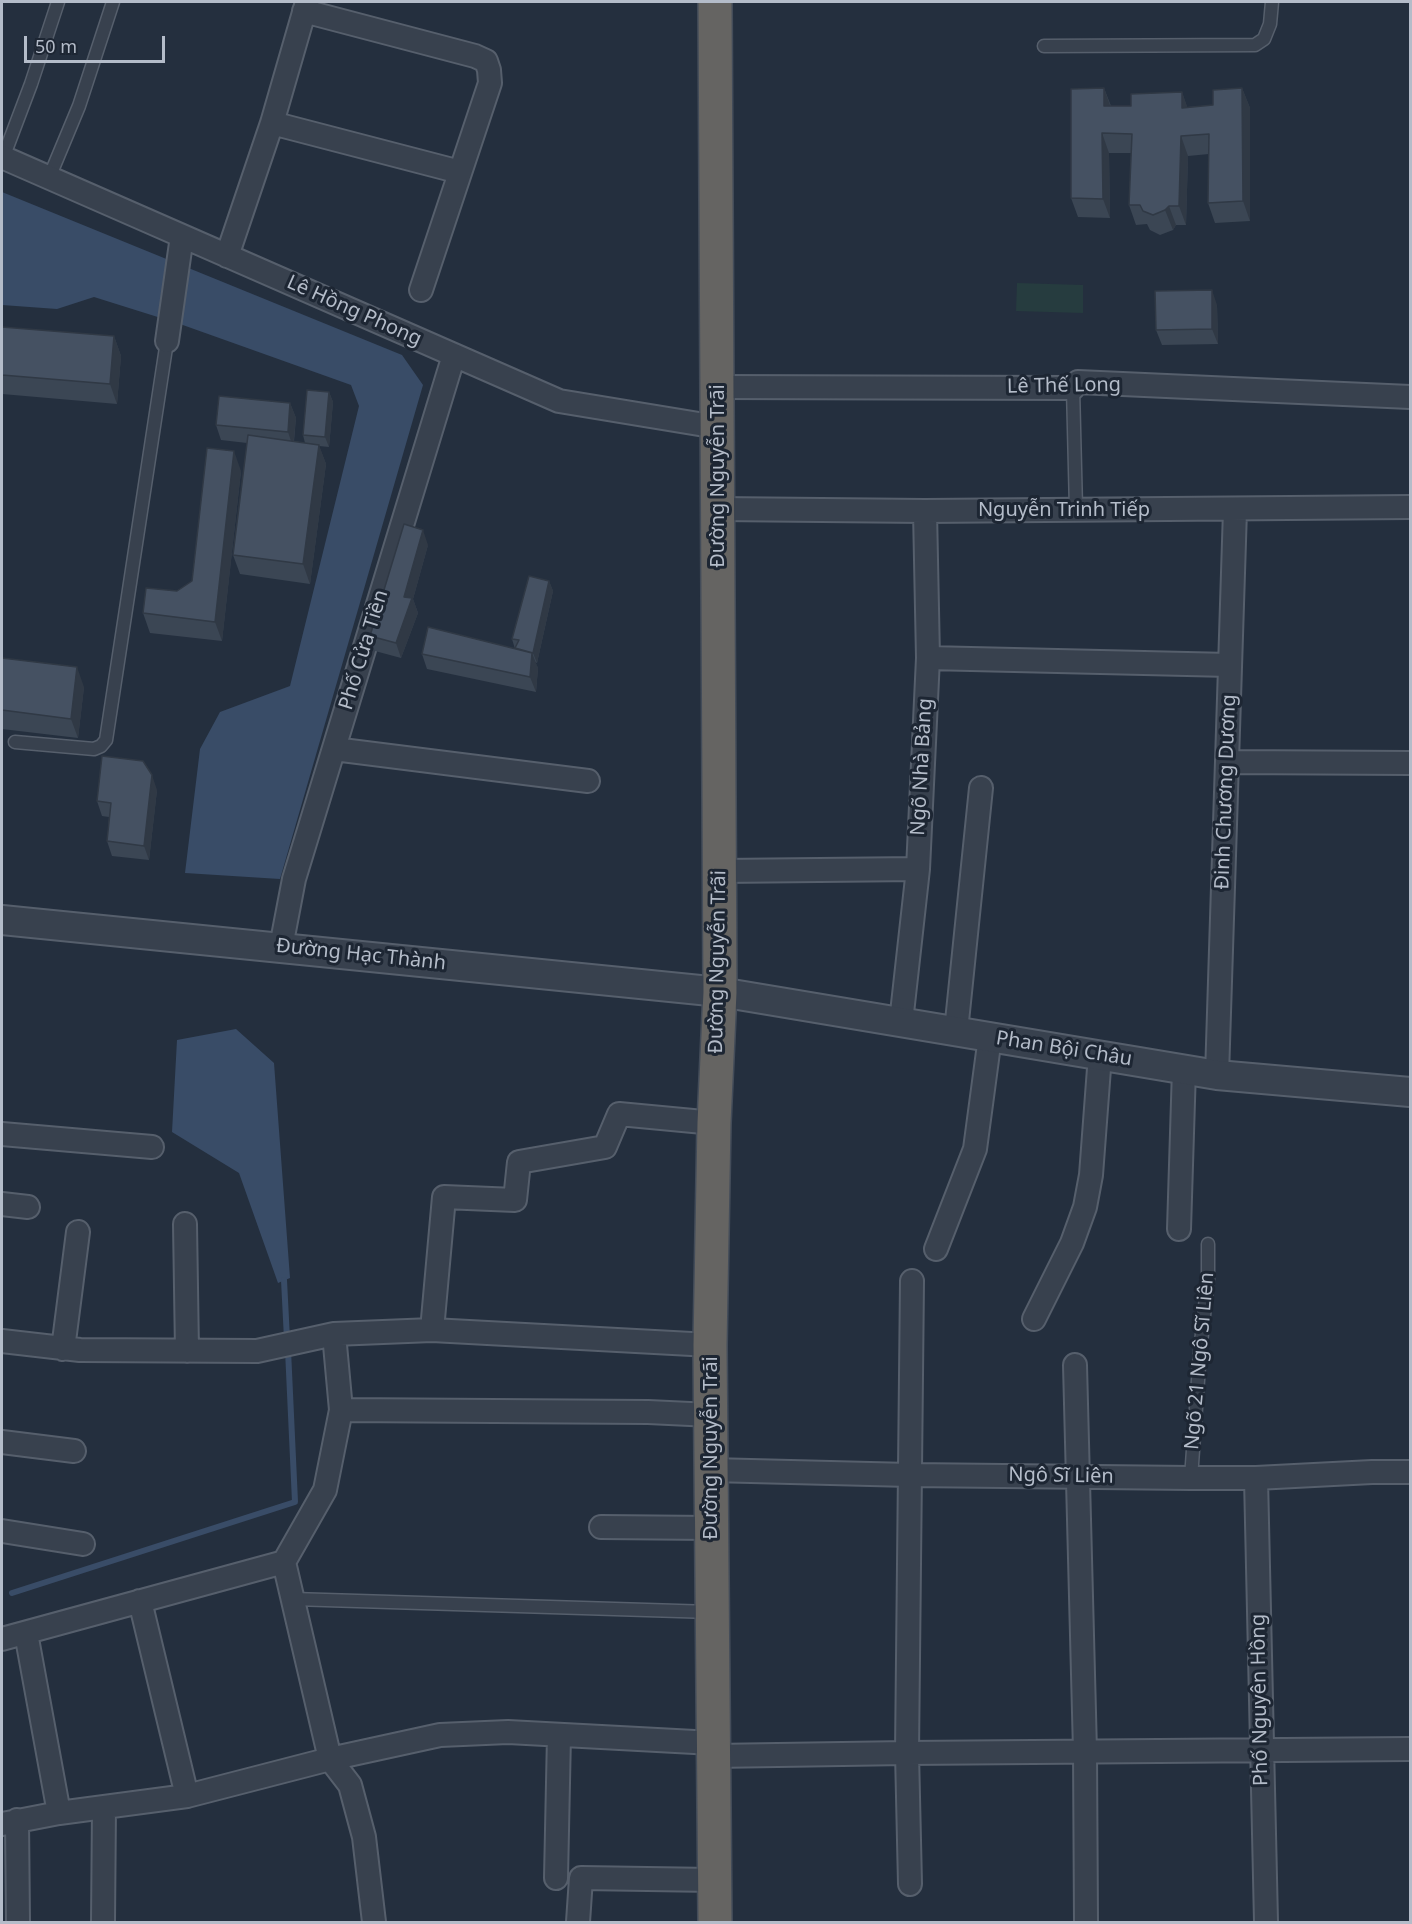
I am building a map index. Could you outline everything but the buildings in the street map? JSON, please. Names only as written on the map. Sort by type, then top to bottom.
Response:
[{"type":"highway","name":"Đường Nguyễn Trãi","points":[[715,1923],[710,1345],[714,1123],[720,992],[716,2]]},
{"type":"street","points":[[227,256],[272,123],[306,6],[476,56],[486,61],[490,83],[421,290]]},
{"type":"street","points":[[272,123],[460,172]]},
{"type":"street","name":"Lê Hồng Phong","points":[[2,158],[559,401],[717,427]]},
{"type":"street","points":[[166,341],[182,236]]},
{"type":"street","name":"Phố Cửa Tiền","points":[[281,947],[294,879],[454,355]]},
{"type":"street","name":"Lê Thế Long","points":[[717,387],[1073,388],[1078,382],[1410,397]]},
{"type":"street","name":"Nguyễn Trinh Tiếp","points":[[718,509],[925,512],[1410,507]]},
{"type":"street","name":"Đinh Chương Dương","points":[[1217,1075],[1234,510]]},
{"type":"street","name":"Ngõ Nhà Bảng","points":[[901,1022],[918,869],[928,658],[925,512]]},
{"type":"street","points":[[928,658],[1230,665]]},
{"type":"street","points":[[334,749],[588,781]]},
{"type":"street","points":[[1227,762],[1410,764]]},
{"type":"street","points":[[956,1031],[981,788]]},
{"type":"street","points":[[720,871],[918,869]]},
{"type":"street","name":"Đường Hạc Thành","points":[[2,920],[720,992]]},
{"type":"street","name":"Phan Bội Châu","points":[[720,992],[1217,1075],[1410,1092]]},
{"type":"street","points":[[936,1249],[975,1149],[990,1037]]},
{"type":"street","points":[[1034,1319],[1072,1243],[1085,1207],[1091,1175],[1100,1055]]},
{"type":"street","points":[[1179,1229],[1184,1069]]},
{"type":"street","points":[[432,1330],[444,1197],[515,1200],[519,1162],[605,1147],[619,1114],[714,1123]]},
{"type":"street","points":[[2,1134],[152,1147]]},
{"type":"street","points":[[2,1204],[28,1206]]},
{"type":"street","points":[[185,1224],[187,1351]]},
{"type":"street","points":[[63,1348],[78,1232]]},
{"type":"street","points":[[910,1884],[908,1753],[912,1281]]},
{"type":"street","points":[[2,1341],[80,1350],[257,1351],[334,1334],[432,1330],[710,1345]]},
{"type":"street","points":[[334,1334],[341,1410],[325,1490],[284,1562],[330,1758],[350,1785],[364,1837],[374,1923]]},
{"type":"street","points":[[1075,1365],[1085,1751],[1086,1923]]},
{"type":"street","points":[[341,1410],[648,1412],[711,1415]]},
{"type":"street","points":[[2,1442],[74,1451]]},
{"type":"street","name":"Ngô Sĩ Liên","points":[[711,1470],[1191,1478],[1410,1472]]},
{"type":"street","name":"Phố Nguyên Hồng","points":[[1256,1478],[1266,1923]]},
{"type":"street","points":[[601,1527],[711,1528]]},
{"type":"street","points":[[2,1531],[82,1544]]},
{"type":"street","points":[[2,1638],[284,1562]]},
{"type":"street","points":[[140,1601],[187,1796]]},
{"type":"street","points":[[26,1633],[59,1813]]},
{"type":"street","points":[[18,1923],[9,1822],[187,1796],[330,1758],[440,1736],[508,1732],[713,1750],[908,1753],[1410,1749]]},
{"type":"street","points":[[556,1878],[559,1735]]},
{"type":"street","points":[[103,1923],[104,1807]]},
{"type":"street","points":[[578,1923],[581,1878],[714,1880]]},
{"type":"lane","points":[[2,158],[31,84],[58,2]]},
{"type":"lane","points":[[49,178],[79,106],[113,2]]},
{"type":"lane","points":[[1044,46],[1255,45],[1264,39],[1270,24],[1272,2]]},
{"type":"lane","points":[[15,741],[94,749],[106,740],[166,341]]},
{"type":"lane","points":[[1073,388],[1076,509]]},
{"type":"lane","name":"Ngõ 21 Ngô Sĩ Liên","points":[[1191,1478],[1208,1279],[1208,1244]]},
{"type":"lane","points":[[293,1599],[712,1612]]},
{"type":"green space","points":[[1017,283],[1083,285],[1083,313],[1016,311]]},
{"type":"water","points":[[2,192],[402,355],[423,385],[280,879],[185,873],[200,749],[220,712],[290,686],[359,406],[351,385],[180,324],[94,297],[57,309],[2,305]]},
{"type":"water","points":[[236,1029],[274,1063],[290,1278],[278,1283],[239,1173],[172,1132],[177,1040]]},
{"type":"waterway","points":[[284,1280],[287,1339]]},
{"type":"waterway","points":[[12,1593],[295,1502],[288,1350]]}]
